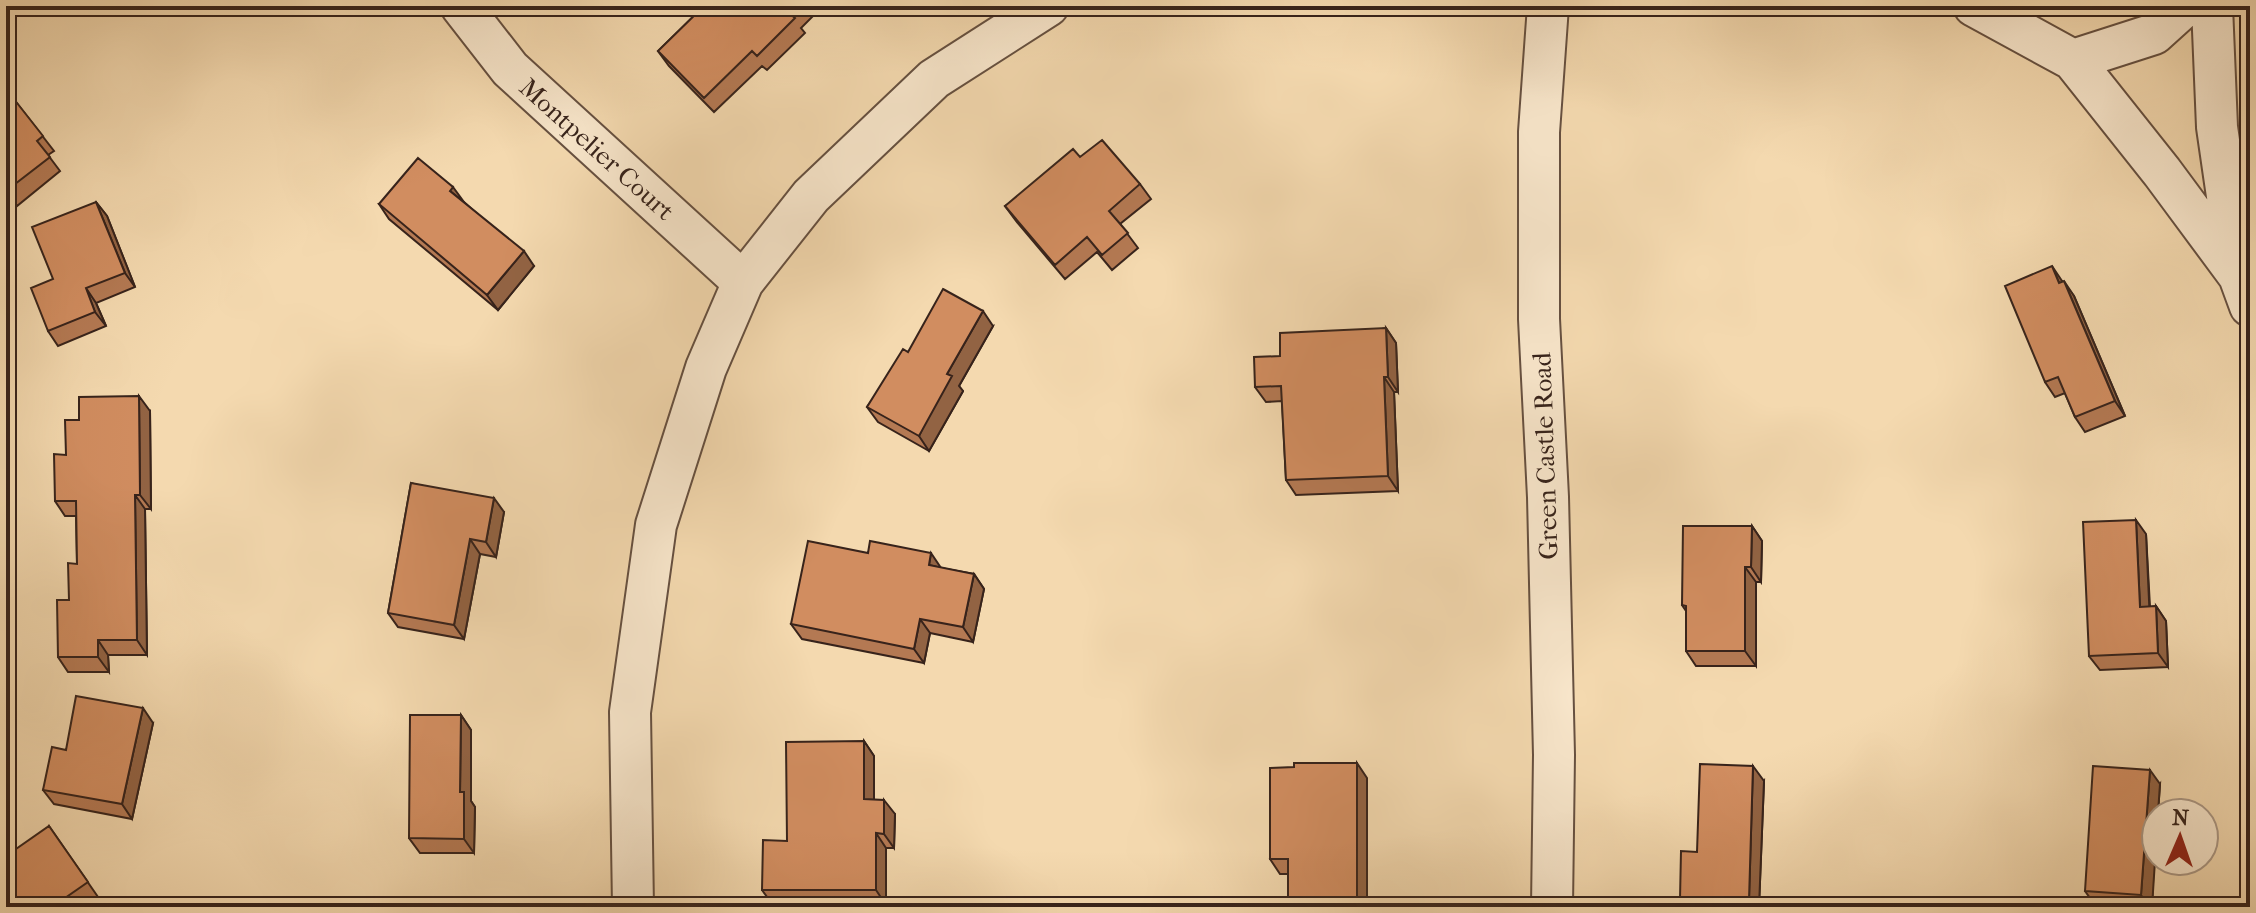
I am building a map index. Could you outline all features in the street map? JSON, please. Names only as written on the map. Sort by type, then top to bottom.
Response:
[{"type":"street","name":"Montpelier Court","points":[[461,6],[510,69],[743,282]]},
{"type":"street","points":[[633,907],[630,712],[656,525],[706,368],[743,282],[811,196],[934,79],[1048,6]]},
{"type":"street","name":"Green Castle Road","points":[[1548,6],[1539,132],[1539,319],[1548,497],[1554,755],[1552,907]]},
{"type":"street","points":[[1974,6],[2073,60],[2162,172],[2244,291]]},
{"type":"street","points":[[2073,60],[2154,34],[2185,6]]},
{"type":"street","points":[[2212,6],[2217,127],[2244,291]]},
{"type":"building","points":[[704,6],[798,6],[790,14],[795,18],[757,56],[752,51],[704,98],[658,51]]},
{"type":"building","points":[[6,89],[43,136],[37,141],[50,157],[6,191]]},
{"type":"building","points":[[1102,140],[1140,184],[1109,211],[1128,233],[1102,255],[1087,237],[1055,265],[1005,206],[1073,149],[1080,157]]},
{"type":"building","points":[[418,158],[453,187],[450,191],[524,251],[487,295],[379,204]]},
{"type":"building","points":[[96,202],[125,273],[86,288],[95,312],[48,331],[31,288],[53,279],[32,227]]},
{"type":"building","points":[[2052,266],[2059,283],[2064,281],[2115,401],[2075,417],[2058,377],[2045,382],[2005,286]]},
{"type":"building","points":[[943,289],[983,311],[947,374],[952,376],[919,436],[867,407],[903,349],[908,352]]},
{"type":"building","points":[[1386,328],[1388,377],[1384,377],[1388,476],[1286,480],[1281,386],[1255,387],[1254,357],[1280,356],[1280,333]]},
{"type":"building","points":[[139,396],[140,495],[135,495],[137,640],[98,640],[98,657],[58,657],[57,600],[69,600],[68,563],[77,564],[76,501],[55,501],[54,454],[66,455],[65,420],[79,420],[79,397]]},
{"type":"building","points":[[411,483],[494,498],[486,542],[470,539],[454,625],[388,613]]},
{"type":"building","points":[[2136,520],[2140,607],[2156,606],[2158,653],[2089,656],[2083,522]]},
{"type":"building","points":[[1683,526],[1752,526],[1751,567],[1745,567],[1745,651],[1686,651],[1686,606],[1682,605]]},
{"type":"building","points":[[808,541],[868,553],[870,541],[931,553],[929,565],[974,574],[963,627],[920,619],[914,649],[791,624]]},
{"type":"building","points":[[76,696],[143,708],[122,804],[43,790],[52,747],[66,750]]},
{"type":"building","points":[[410,715],[461,715],[460,792],[464,792],[464,839],[409,838]]},
{"type":"building","points":[[864,741],[864,799],[884,800],[884,834],[876,833],[876,890],[762,890],[763,840],[787,841],[786,742]]},
{"type":"building","points":[[1294,763],[1357,763],[1357,907],[1288,907],[1288,859],[1270,859],[1270,768],[1294,767]]},
{"type":"building","points":[[1700,764],[1753,766],[1749,900],[1680,899],[1681,851],[1697,852]]},
{"type":"building","points":[[2093,766],[2150,770],[2148,797],[2140,797],[2141,895],[2085,891]]},
{"type":"building","points":[[49,826],[88,882],[52,907],[6,907],[6,856]]}]
